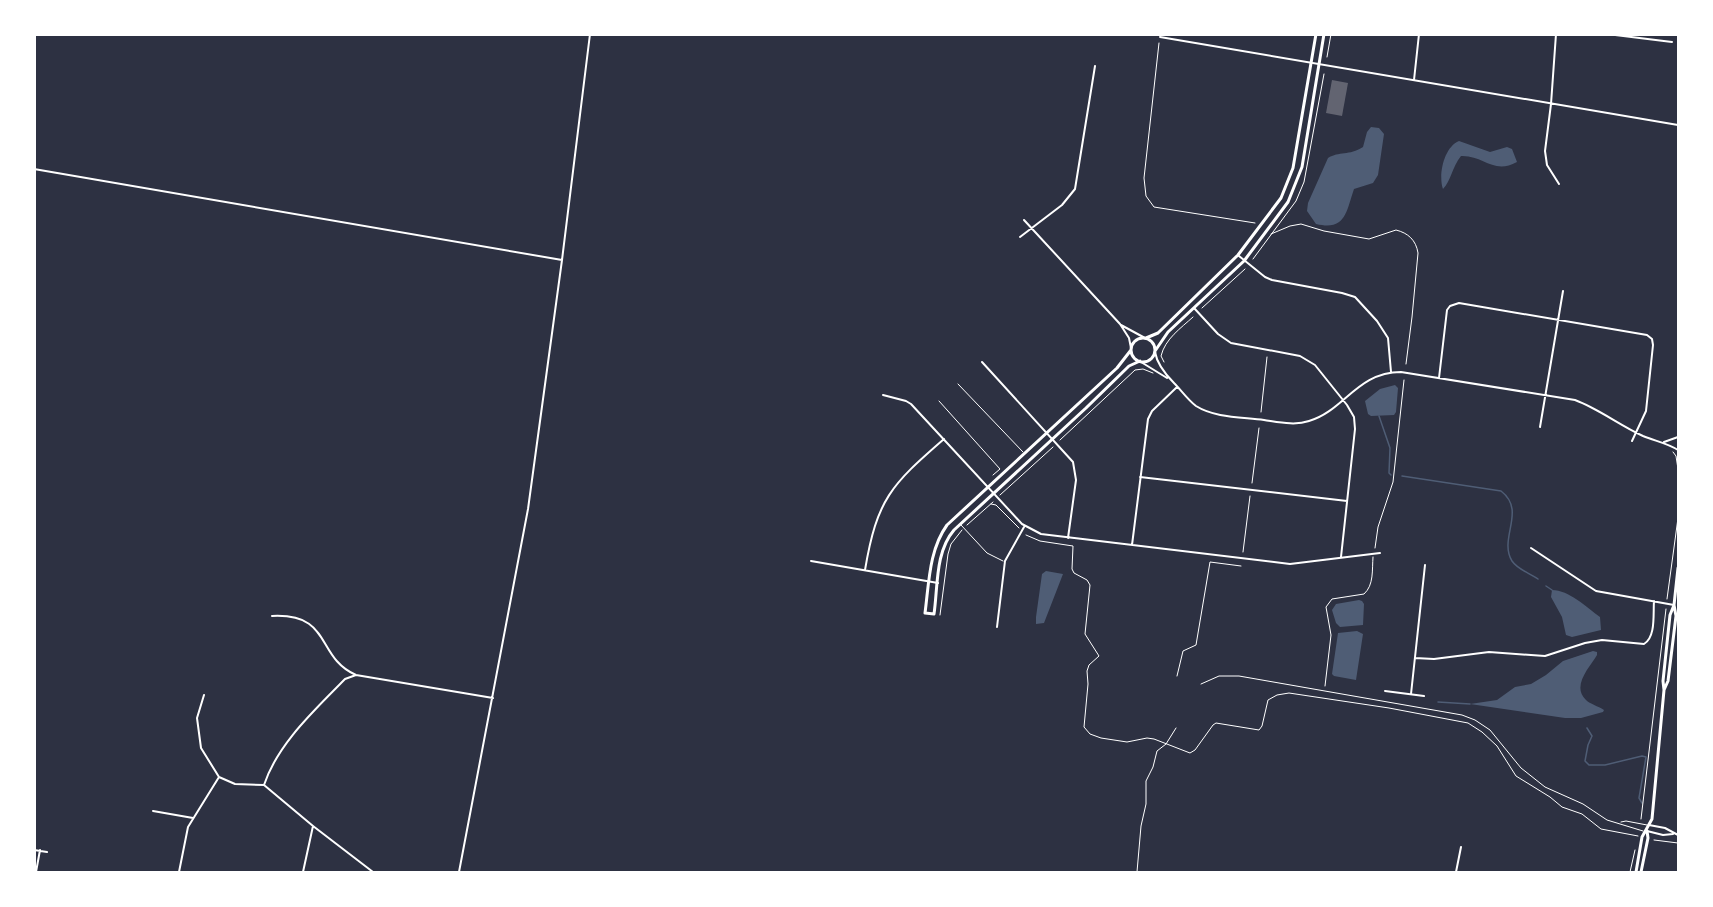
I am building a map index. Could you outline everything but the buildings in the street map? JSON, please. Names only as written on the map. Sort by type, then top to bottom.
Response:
[{"type":"street","points":[[459,873],[528,509],[590,34]]},
{"type":"street","points":[[1316,34],[1292,172],[1281,198],[1238,255],[1158,333],[1137,340],[1118,368],[947,525],[937,541],[925,613],[934,614],[942,554],[949,535],[1128,366],[1151,358],[1168,332],[1244,261],[1282,211],[1294,191],[1300,174],[1324,34]]},
{"type":"street","points":[[1414,81],[1419,34]]},
{"type":"street","points":[[1556,34],[1545,151],[1547,165],[1559,184]]},
{"type":"street","points":[[1607,34],[1672,42]]},
{"type":"street","points":[[1160,37],[1678,125]]},
{"type":"street","points":[[1020,237],[1062,205],[1075,189],[1095,66]]},
{"type":"street","points":[[34,169],[562,260]]},
{"type":"street","points":[[1292,172],[1300,174]]},
{"type":"street","points":[[1024,220],[1120,324],[1129,339],[1132,356],[1170,379]]},
{"type":"street","points":[[1238,255],[1272,280],[1349,294],[1354,297],[1377,321],[1388,338],[1392,372]]},
{"type":"street","points":[[1540,427],[1563,291]]},
{"type":"street","points":[[1439,378],[1446,319],[1450,306],[1459,303],[1647,335],[1652,339],[1653,345],[1646,411],[1632,441]]},
{"type":"street","points":[[1194,308],[1218,334],[1231,343],[1305,359],[1315,365],[1352,412],[1355,429],[1341,558]]},
{"type":"street","points":[[1120,324],[1151,341],[1157,361],[1170,379],[1196,406],[1218,414],[1299,423],[1317,418],[1371,379],[1392,372],[1545,395],[1587,405],[1636,432],[1664,442],[1678,450]]},
{"type":"street","points":[[982,362],[1071,459],[1076,474],[1068,538]]},
{"type":"street","points":[[1131,546],[1149,415],[1177,387]]},
{"type":"street","points":[[883,395],[911,404],[1025,526],[1041,534],[1290,564],[1380,553]]},
{"type":"street","points":[[1080,401],[1086,408]]},
{"type":"street","points":[[1664,442],[1678,437]]},
{"type":"street","points":[[865,570],[870,537],[879,510],[886,498],[908,471],[944,439]]},
{"type":"street","points":[[1140,477],[1347,501]]},
{"type":"street","points":[[947,525],[954,530]]},
{"type":"street","points":[[997,627],[1005,561],[1025,526]]},
{"type":"street","points":[[1531,548],[1596,591],[1674,605]]},
{"type":"street","points":[[811,561],[938,583]]},
{"type":"street","points":[[1411,694],[1425,565]]},
{"type":"street","points":[[1636,873],[1642,837],[1652,819],[1663,681],[1678,568]]},
{"type":"street","points":[[1415,658],[1434,659],[1489,652],[1545,656],[1602,640],[1644,644],[1651,636],[1654,602]]},
{"type":"street","points":[[272,616],[295,616],[309,622],[339,663],[356,675],[493,698]]},
{"type":"street","points":[[264,785],[274,761],[287,743],[345,679],[356,675]]},
{"type":"street","points":[[1385,691],[1424,696]]},
{"type":"street","points":[[204,695],[197,718],[201,748],[219,777],[235,784],[264,785],[373,873]]},
{"type":"street","points":[[179,873],[188,827],[219,777]]},
{"type":"street","points":[[153,811],[193,818]]},
{"type":"street","points":[[1649,825],[1665,828],[1677,835]]},
{"type":"street","points":[[303,873],[313,826]]},
{"type":"street","points":[[1647,831],[1663,835],[1677,835]]},
{"type":"street","points":[[1641,873],[1648,838],[1647,831]]},
{"type":"street","points":[[1456,873],[1461,847]]},
{"type":"street","points":[[34,850],[47,852]]},
{"type":"street","points":[[36,873],[40,850]]},
{"type":"lane","points":[[958,384],[1023,453]]},
{"type":"lane","points":[[961,523],[987,553],[996,559],[1005,561]]},
{"type":"lane","points":[[1201,684],[1219,676],[1239,676],[1462,715],[1490,730],[1521,768],[1545,787],[1583,804],[1607,820],[1649,825]]},
{"type":"lane","points":[[1620,822],[1626,826],[1647,831]]},
{"type":"path","points":[[1327,57],[1331,34]]},
{"type":"path","points":[[1159,43],[1143,178],[1146,196],[1154,207],[1255,223]]},
{"type":"path","points":[[1271,234],[1302,224],[1324,231],[1366,238],[1374,238],[1396,230],[1411,237],[1418,253],[1413,317],[1406,364]]},
{"type":"path","points":[[1202,308],[1245,269]]},
{"type":"path","points":[[1164,362],[1161,356],[1164,347],[1193,317]]},
{"type":"path","points":[[1261,412],[1267,357]]},
{"type":"path","points":[[1059,441],[1135,370],[1143,369],[1152,374]]},
{"type":"path","points":[[1375,550],[1378,527],[1393,482],[1404,380]]},
{"type":"path","points":[[939,401],[1000,469],[992,476]]},
{"type":"path","points":[[1252,483],[1259,428]]},
{"type":"path","points":[[1000,495],[1054,445]]},
{"type":"path","points":[[1670,449],[1676,456],[1678,469]]},
{"type":"path","points":[[1242,552],[1250,496]]},
{"type":"path","points":[[966,526],[995,499]]},
{"type":"path","points":[[991,504],[996,505],[1019,527]]},
{"type":"path","points":[[1667,599],[1678,518]]},
{"type":"path","points":[[940,615],[948,554],[951,544],[963,529]]},
{"type":"path","points":[[1024,533],[1040,541],[1073,546],[1072,569],[1090,585],[1085,634],[1099,656],[1089,665],[1087,671],[1084,727],[1094,736],[1121,742],[1151,738],[1190,753],[1195,750],[1216,723],[1259,730],[1268,700],[1285,693],[1461,721],[1475,727],[1490,738],[1516,776],[1550,796],[1562,807],[1582,814],[1601,829],[1638,836],[1637,842]]},
{"type":"path","points":[[1325,688],[1331,635],[1326,607],[1332,599],[1364,594],[1368,590],[1373,557]]},
{"type":"path","points":[[1177,676],[1183,651],[1196,645],[1210,562],[1241,566]]},
{"type":"path","points":[[1641,821],[1666,609]]},
{"type":"path","points":[[1137,873],[1141,826],[1146,804],[1146,781],[1157,751],[1166,744],[1176,728]]},
{"type":"path","points":[[1652,839],[1678,843]]},
{"type":"path","points":[[1630,873],[1635,849]]},
{"type":"water","points":[[1371,127],[1379,128],[1384,134],[1378,175],[1373,183],[1354,189],[1346,212],[1339,222],[1333,225],[1316,224],[1307,211],[1308,203],[1328,158],[1363,147],[1367,132]]},
{"type":"water","points":[[1459,141],[1490,152],[1507,147],[1512,149],[1517,162],[1495,166],[1476,158],[1461,156],[1443,189],[1441,176],[1446,155],[1449,149]]},
{"type":"water","points":[[1395,385],[1398,388],[1394,415],[1371,416],[1368,414],[1365,401],[1380,389]]},
{"type":"water","points":[[1046,571],[1063,574],[1044,623],[1036,624],[1042,574]]},
{"type":"water","points":[[1552,590],[1571,596],[1600,617],[1601,630],[1572,637],[1566,635],[1562,617],[1551,597]]},
{"type":"water","points":[[1359,600],[1364,604],[1363,625],[1340,627],[1336,623],[1332,610],[1336,604]]},
{"type":"water","points":[[1357,631],[1363,634],[1356,680],[1334,676],[1332,674],[1338,633]]},
{"type":"water","points":[[1593,651],[1597,652],[1597,655],[1583,677],[1580,689],[1586,700],[1604,710],[1603,712],[1581,718],[1565,718],[1470,704],[1497,700],[1515,687],[1531,684],[1563,661]]},
{"type":"waterway","points":[[1379,416],[1390,448],[1389,473],[1391,475]]},
{"type":"waterway","points":[[1402,476],[1501,491],[1512,507],[1508,543],[1512,561],[1538,579]]},
{"type":"waterway","points":[[1546,586],[1552,590]]},
{"type":"waterway","points":[[1438,702],[1470,704]]},
{"type":"waterway","points":[[1587,728],[1592,736],[1585,761],[1589,765],[1605,765],[1646,757],[1639,798],[1642,803]]}]
